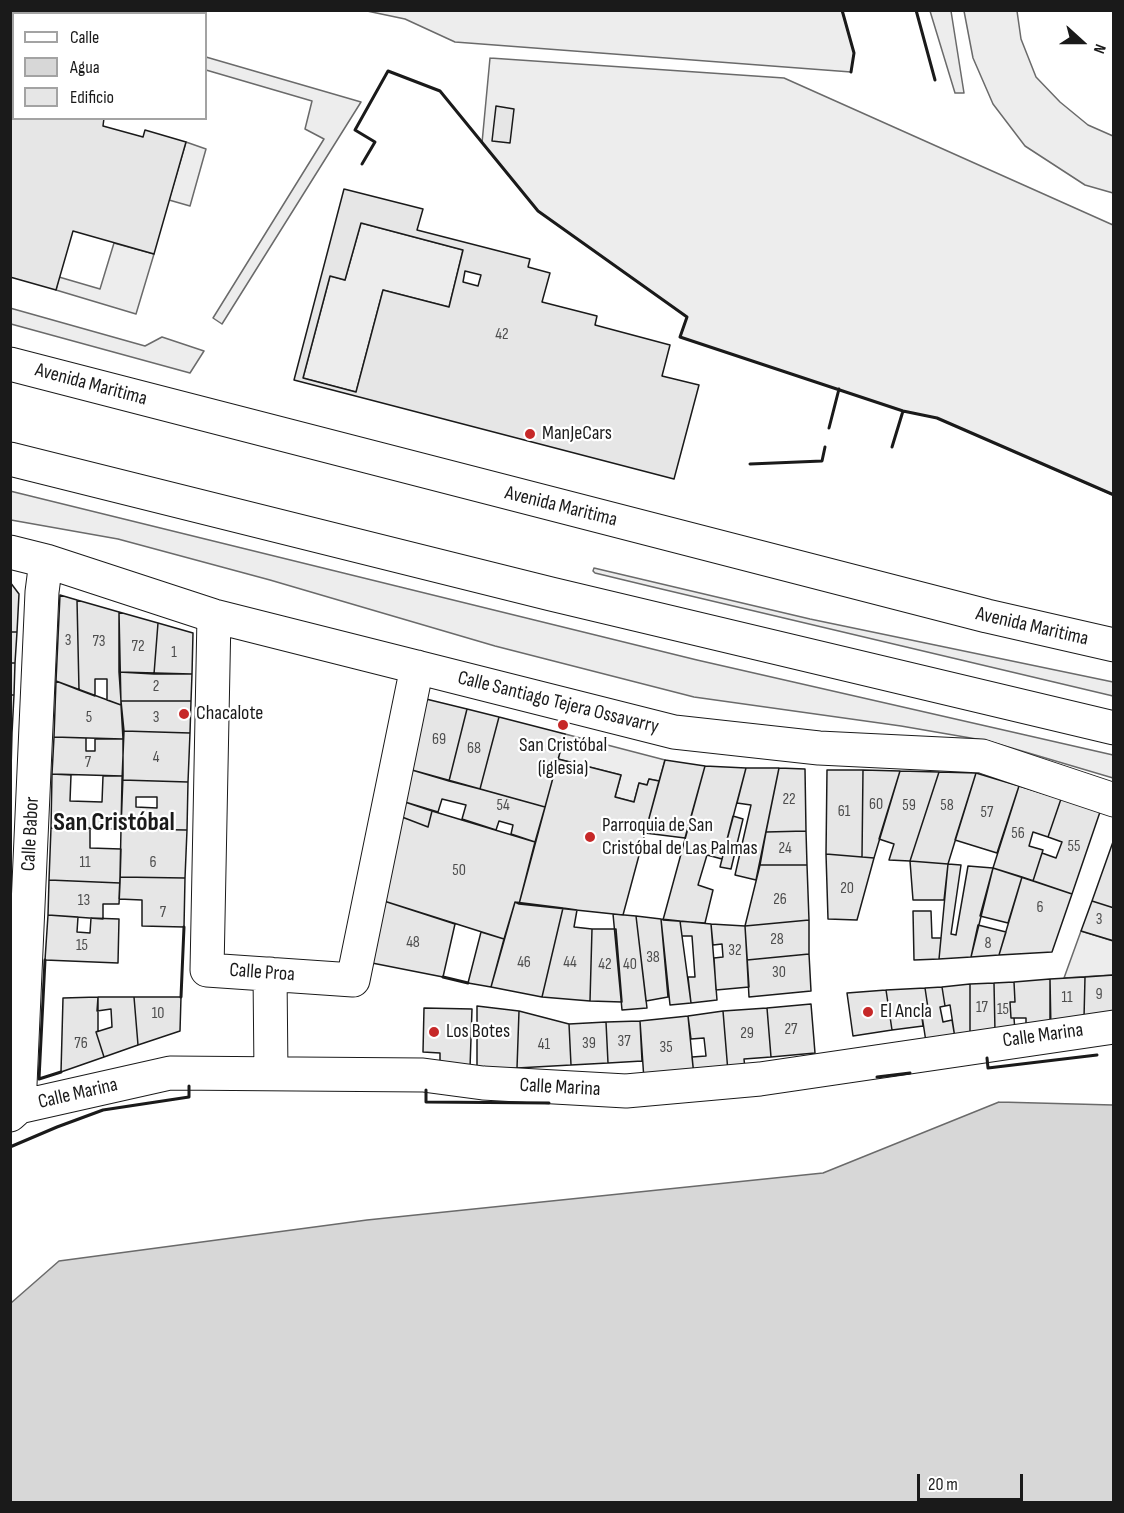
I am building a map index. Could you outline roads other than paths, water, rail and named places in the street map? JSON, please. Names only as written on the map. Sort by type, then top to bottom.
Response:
[{"type":"main road","name":"Avenida Maritima","points":[[10,364],[976,614],[1113,645]]},
{"type":"main road","points":[[10,459],[1113,729]]},
{"type":"main road","name":"Calle Santiago Tejera Ossavarry","points":[[10,552],[46,561],[214,616],[674,732],[819,748],[982,756],[1113,800]]},
{"type":"main road","name":"Calle Babor","points":[[15,1111],[46,561]]},
{"type":"main road","name":"Calle Proa","points":[[214,616],[207,970],[353,980],[417,667]]},
{"type":"main road","points":[[270,974],[271,1073]]},
{"type":"main road","name":"Calle Marina","points":[[15,1111],[170,1072],[423,1075],[483,1083],[626,1091],[760,1078],[1113,1027]]},
{"type":"water","points":[[999,1102],[1113,1105],[1113,1502],[11,1502],[11,1303],[59,1261],[367,1220],[823,1173]]},
{"type":"place","name":"ManJeCars","points":[[530,434]]},
{"type":"place","name":"Chacalote","points":[[184,714]]},
{"type":"place","name":"San Cristóbal (iglesia)","points":[[563,725]]},
{"type":"place","name":"Parroquia de San Cristóbal de Las Palmas","points":[[590,837]]},
{"type":"place","name":"El Ancla","points":[[868,1012]]},
{"type":"place","name":"Los Botes","points":[[434,1032]]},
{"type":"district","name":"San Cristóbal","points":[[114,823]]}]
